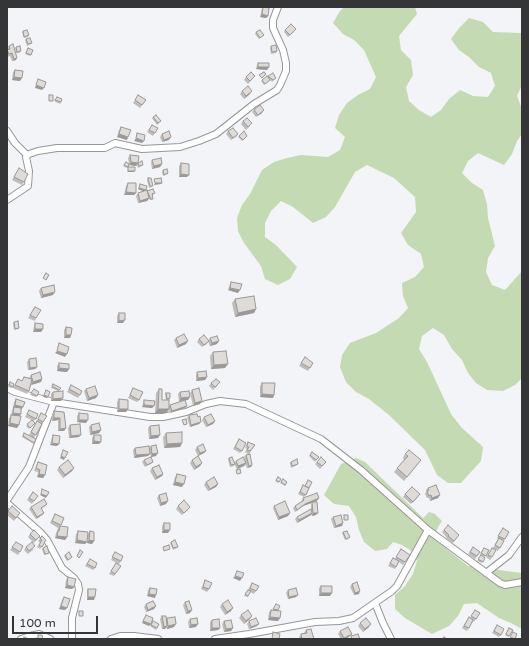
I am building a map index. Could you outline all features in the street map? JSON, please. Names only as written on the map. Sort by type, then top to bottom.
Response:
[{"type":"street","points":[[27,155],[52,148],[105,148],[115,143],[142,149],[180,147],[216,134],[254,104],[277,90],[280,85],[286,71],[286,63],[283,50],[273,28],[273,20],[278,7]]},
{"type":"street","points":[[7,131],[15,143],[27,155]]},
{"type":"street","points":[[7,200],[28,184],[29,176],[26,161],[27,155]]},
{"type":"street","points":[[7,388],[15,392],[54,402],[150,417],[163,417],[186,412],[206,404],[220,401],[246,404],[321,439],[360,470],[428,530],[486,574],[505,585],[522,582]]},
{"type":"street","points":[[54,402],[29,467],[7,502],[47,540],[62,568],[74,578],[78,584],[79,590],[72,618],[72,639]]},
{"type":"street","points":[[215,639],[315,622],[348,620],[353,618],[392,592],[397,586],[428,530]]},
{"type":"street","points":[[486,574],[509,555],[522,537]]},
{"type":"street","points":[[375,603],[391,639]]},
{"type":"street","points":[[21,639],[39,634],[50,639]]},
{"type":"street","points":[[111,639],[120,636],[158,639]]},
{"type":"green space","points":[[344,7],[415,7],[417,14],[399,36],[401,50],[411,60],[413,75],[406,87],[409,101],[419,110],[431,117],[441,110],[449,99],[460,90],[473,96],[488,97],[495,86],[491,73],[479,67],[459,50],[451,39],[469,18],[483,22],[493,32],[521,33],[522,36],[522,85],[517,96],[522,109],[522,134],[517,141],[512,154],[504,165],[478,153],[468,161],[462,173],[472,183],[483,190],[487,204],[488,218],[495,246],[488,258],[486,272],[492,285],[505,290],[522,271],[522,378],[515,385],[503,391],[487,390],[476,383],[468,373],[462,360],[452,349],[444,335],[433,328],[422,336],[419,349],[427,362],[451,414],[461,427],[483,447],[481,461],[461,483],[448,483],[437,475],[425,450],[389,415],[369,399],[356,392],[346,382],[340,367],[342,355],[350,343],[376,333],[399,318],[408,308],[403,296],[402,283],[415,277],[424,267],[421,254],[408,245],[401,233],[416,212],[415,197],[394,178],[367,165],[355,172],[335,207],[326,217],[313,223],[293,207],[281,201],[271,211],[265,223],[265,237],[276,245],[297,267],[290,279],[278,285],[265,279],[261,266],[244,243],[238,231],[237,218],[242,205],[250,194],[262,170],[274,162],[287,158],[301,155],[328,157],[340,150],[345,137],[335,128],[339,115],[347,103],[370,89],[376,77],[364,50],[354,40],[343,34],[333,23]]},
{"type":"green space","points":[[356,458],[365,462],[423,518],[429,512],[435,514],[442,521],[438,527],[434,539],[468,566],[522,573],[522,629],[499,618],[477,603],[464,604],[458,616],[449,626],[432,634],[405,618],[395,609],[395,595],[405,586],[413,574],[417,561],[410,550],[393,542],[387,549],[375,551],[364,542],[356,517],[349,506],[334,504],[324,495],[341,464]]},
{"type":"building","points":[[263,7],[269,8],[268,16],[262,14]]},
{"type":"building","points":[[291,24],[296,29],[290,35],[285,30]]},
{"type":"building","points":[[27,30],[29,35],[24,37],[23,31]]},
{"type":"building","points":[[260,30],[264,35],[260,38],[256,32]]},
{"type":"building","points":[[30,38],[32,43],[28,44],[26,39]]},
{"type":"building","points":[[13,44],[17,58],[14,59],[12,53],[9,54],[7,50],[10,49],[9,46]]},
{"type":"building","points":[[276,45],[277,51],[272,52],[271,46]]},
{"type":"building","points":[[20,46],[21,51],[17,52],[16,47]]},
{"type":"building","points":[[28,48],[33,50],[31,55],[26,53]]},
{"type":"building","points":[[258,63],[269,63],[269,67],[258,67]]},
{"type":"building","points":[[15,70],[23,71],[22,78],[14,77]]},
{"type":"building","points":[[251,72],[255,76],[250,81],[246,77]]},
{"type":"building","points":[[264,72],[266,74],[262,78],[259,75]]},
{"type":"building","points":[[273,73],[276,78],[273,80],[268,76]]},
{"type":"building","points":[[267,76],[270,80],[265,84],[262,80]]},
{"type":"building","points":[[38,79],[46,82],[44,88],[36,85]]},
{"type":"building","points":[[248,86],[252,91],[246,96],[242,91]]},
{"type":"building","points":[[49,95],[53,95],[53,101],[49,101]]},
{"type":"building","points":[[138,95],[146,100],[142,105],[135,100]]},
{"type":"building","points":[[57,97],[62,99],[61,102],[55,100]]},
{"type":"building","points":[[260,105],[264,110],[258,115],[254,110]]},
{"type":"building","points":[[156,115],[161,121],[158,123],[153,117]]},
{"type":"building","points":[[247,118],[252,123],[248,127],[243,121]]},
{"type":"building","points":[[152,125],[158,128],[155,133],[149,130]]},
{"type":"building","points":[[121,127],[131,130],[128,137],[119,134]]},
{"type":"building","points":[[233,128],[238,134],[233,138],[228,131]]},
{"type":"building","points":[[169,131],[171,137],[164,140],[162,134]]},
{"type":"building","points":[[244,131],[247,136],[243,140],[239,136]]},
{"type":"building","points":[[137,133],[145,135],[144,141],[136,138]]},
{"type":"building","points":[[130,155],[139,156],[138,163],[131,162]]},
{"type":"building","points":[[161,158],[162,164],[154,166],[152,160]]},
{"type":"building","points":[[142,161],[143,165],[139,166],[138,163]]},
{"type":"building","points":[[126,162],[129,164],[128,167],[124,165]]},
{"type":"building","points":[[181,163],[189,164],[189,175],[181,174]]},
{"type":"building","points":[[128,167],[135,167],[135,171],[128,171]]},
{"type":"building","points":[[19,168],[28,174],[24,182],[14,177]]},
{"type":"building","points":[[167,169],[168,173],[164,175],[163,170]]},
{"type":"building","points":[[148,178],[151,178],[153,186],[150,186]]},
{"type":"building","points":[[161,178],[162,183],[155,183],[154,179]]},
{"type":"building","points":[[128,183],[136,183],[136,193],[126,192]]},
{"type":"building","points":[[140,184],[147,186],[146,190],[139,188]]},
{"type":"building","points":[[153,189],[155,193],[152,194],[153,199],[151,199],[147,191]]},
{"type":"building","points":[[147,190],[149,198],[140,201],[138,193]]},
{"type":"building","points":[[46,273],[49,275],[46,280],[43,278]]},
{"type":"building","points":[[231,282],[242,284],[240,290],[230,288]]},
{"type":"building","points":[[54,285],[55,292],[43,295],[41,288]]},
{"type":"building","points":[[254,296],[256,309],[238,313],[235,299]]},
{"type":"building","points":[[35,307],[41,310],[36,318],[30,315]]},
{"type":"building","points":[[119,313],[125,313],[125,320],[119,321]]},
{"type":"building","points":[[18,321],[19,328],[15,329],[14,322]]},
{"type":"building","points":[[35,323],[43,324],[43,329],[35,329]]},
{"type":"building","points":[[66,327],[72,328],[71,335],[66,335]]},
{"type":"building","points":[[184,334],[188,341],[179,345],[176,338]]},
{"type":"building","points":[[204,335],[209,341],[204,345],[199,339]]},
{"type":"building","points":[[217,336],[219,341],[212,343],[210,338]]},
{"type":"building","points":[[59,343],[69,347],[67,354],[57,351]]},
{"type":"building","points":[[226,351],[228,364],[214,365],[213,352]]},
{"type":"building","points":[[305,357],[313,363],[310,368],[301,363]]},
{"type":"building","points":[[36,358],[37,367],[30,368],[29,359]]},
{"type":"building","points":[[59,363],[69,364],[69,369],[59,368]]},
{"type":"building","points":[[206,371],[207,377],[198,378],[197,372]]},
{"type":"building","points":[[40,372],[42,379],[33,382],[31,375]]},
{"type":"building","points":[[24,377],[32,379],[29,391],[15,385],[18,379],[22,381]]},
{"type":"building","points":[[216,379],[220,382],[215,387],[211,383]]},
{"type":"building","points":[[10,382],[14,384],[13,387],[9,385]]},
{"type":"building","points":[[262,383],[275,383],[274,395],[262,394]]},
{"type":"building","points":[[53,384],[61,388],[59,390],[52,386]]},
{"type":"building","points":[[71,385],[82,391],[80,395],[69,389]]},
{"type":"building","points":[[95,386],[98,395],[89,398],[86,389]]},
{"type":"building","points":[[133,388],[143,392],[139,400],[130,395]]},
{"type":"building","points":[[199,388],[202,401],[195,403],[192,390]]},
{"type":"building","points":[[34,389],[39,392],[37,396],[31,393]]},
{"type":"building","points":[[159,389],[162,389],[162,400],[169,400],[169,409],[158,409]]},
{"type":"building","points":[[46,390],[50,392],[48,397],[44,395]]},
{"type":"building","points":[[63,391],[63,398],[53,399],[53,392]]},
{"type":"building","points":[[189,391],[190,397],[181,398],[180,392]]},
{"type":"building","points":[[166,393],[170,393],[170,398],[167,399]]},
{"type":"building","points":[[16,399],[25,402],[23,407],[15,405]]},
{"type":"building","points":[[119,399],[128,400],[128,409],[119,409]]},
{"type":"building","points":[[144,400],[155,401],[154,406],[144,405]]},
{"type":"building","points":[[185,400],[187,406],[172,411],[170,405]]},
{"type":"building","points":[[14,407],[21,408],[21,414],[13,413]]},
{"type":"building","points":[[29,410],[38,414],[36,419],[27,414]]},
{"type":"building","points":[[54,411],[64,412],[66,428],[60,429],[60,418],[54,418]]},
{"type":"building","points":[[41,413],[47,416],[43,422],[38,419]]},
{"type":"building","points":[[79,413],[88,414],[88,420],[79,420]]},
{"type":"building","points":[[197,414],[198,417],[200,416],[201,422],[191,425],[189,415]]},
{"type":"building","points":[[211,414],[215,421],[208,425],[204,417]]},
{"type":"building","points":[[11,415],[21,416],[19,425],[10,423]]},
{"type":"building","points":[[186,419],[187,424],[184,425],[182,420]]},
{"type":"building","points":[[32,420],[35,423],[30,428],[27,424]]},
{"type":"building","points":[[37,421],[42,424],[36,435],[31,432]]},
{"type":"building","points":[[99,423],[101,430],[92,432],[91,425]]},
{"type":"building","points":[[80,424],[81,435],[71,436],[70,425]]},
{"type":"building","points":[[159,425],[160,435],[151,436],[150,426]]},
{"type":"building","points":[[182,432],[182,443],[167,444],[166,433]]},
{"type":"building","points":[[24,433],[36,439],[34,443],[23,436]]},
{"type":"building","points":[[53,435],[60,436],[59,444],[52,443]]},
{"type":"building","points":[[94,435],[101,435],[101,442],[94,441]]},
{"type":"building","points":[[239,439],[246,443],[242,451],[235,447]]},
{"type":"building","points":[[248,442],[255,445],[250,451],[247,450],[249,447],[247,446]]},
{"type":"building","points":[[203,444],[206,451],[200,453],[197,447]]},
{"type":"building","points":[[156,445],[158,453],[152,454],[151,446]]},
{"type":"building","points":[[149,446],[150,454],[136,455],[135,448]]},
{"type":"building","points":[[63,450],[68,452],[65,458],[61,456]]},
{"type":"building","points":[[409,450],[421,460],[407,477],[397,468],[408,456],[405,454]]},
{"type":"building","points":[[312,452],[319,457],[316,460],[310,455]]},
{"type":"building","points":[[250,454],[252,465],[249,466],[246,455]]},
{"type":"building","points":[[198,456],[202,463],[196,467],[192,460]]},
{"type":"building","points":[[151,457],[153,462],[147,465],[144,460]]},
{"type":"building","points":[[232,457],[235,464],[231,465],[229,458]]},
{"type":"building","points":[[243,457],[246,463],[238,466],[236,461]]},
{"type":"building","points":[[321,457],[326,462],[322,466],[317,462]]},
{"type":"building","points":[[297,459],[298,464],[292,466],[291,462]]},
{"type":"building","points":[[68,460],[74,468],[65,475],[59,467]]},
{"type":"building","points":[[38,462],[47,465],[45,475],[39,474],[40,470],[36,468]]},
{"type":"building","points":[[159,465],[163,474],[157,477],[152,468]]},
{"type":"building","points":[[240,469],[241,473],[237,474],[236,470]]},
{"type":"building","points":[[177,474],[186,476],[184,484],[175,482]]},
{"type":"building","points":[[214,477],[218,484],[210,489],[206,482]]},
{"type":"building","points":[[278,477],[281,479],[279,482],[276,480]]},
{"type":"building","points":[[283,479],[287,482],[285,485],[281,482]]},
{"type":"building","points":[[308,480],[312,482],[309,488],[305,486]]},
{"type":"building","points":[[303,485],[309,488],[306,495],[300,492]]},
{"type":"building","points":[[436,485],[440,495],[432,498],[431,495],[429,496],[427,491],[429,490],[428,488]]},
{"type":"building","points":[[412,487],[420,494],[413,502],[405,494]]},
{"type":"building","points":[[42,489],[49,492],[47,496],[41,494]]},
{"type":"building","points":[[33,492],[38,496],[34,501],[29,498]]},
{"type":"building","points":[[166,493],[168,501],[161,503],[159,495]]},
{"type":"building","points":[[317,493],[319,498],[305,504],[297,510],[295,506],[304,500],[303,498]]},
{"type":"building","points":[[44,499],[47,504],[41,508],[44,513],[37,517],[31,507]]},
{"type":"building","points":[[184,500],[190,507],[184,513],[178,506]]},
{"type":"building","points":[[285,501],[290,513],[279,517],[274,506]]},
{"type":"building","points":[[312,502],[317,502],[318,513],[313,513]]},
{"type":"building","points":[[12,506],[20,513],[16,518],[8,511]]},
{"type":"building","points":[[311,509],[312,513],[299,520],[297,517]]},
{"type":"building","points":[[55,514],[64,518],[61,525],[52,521]]},
{"type":"building","points":[[341,515],[343,523],[336,526],[333,517]]},
{"type":"building","points":[[344,515],[348,515],[348,520],[344,520]]},
{"type":"building","points":[[164,523],[170,523],[170,530],[164,530]]},
{"type":"building","points":[[448,525],[459,535],[454,541],[444,530]]},
{"type":"building","points":[[60,526],[68,527],[67,537],[57,536]]},
{"type":"building","points":[[503,528],[509,532],[505,539],[498,536]]},
{"type":"building","points":[[34,530],[40,536],[36,540],[30,534]]},
{"type":"building","points":[[78,531],[88,532],[87,542],[77,540]]},
{"type":"building","points":[[90,531],[94,532],[94,541],[89,540]]},
{"type":"building","points":[[347,531],[350,537],[346,539],[343,532]]},
{"type":"building","points":[[42,536],[46,540],[42,547],[39,545],[42,540],[40,539]]},
{"type":"building","points":[[499,538],[504,541],[500,548],[495,545]]},
{"type":"building","points":[[175,540],[178,547],[173,548],[171,542]]},
{"type":"building","points":[[16,542],[23,546],[20,552],[12,547]]},
{"type":"building","points":[[32,542],[35,546],[29,551],[26,547]]},
{"type":"building","points":[[169,545],[170,549],[164,551],[163,547]]},
{"type":"building","points":[[47,546],[49,553],[45,554],[43,548]]},
{"type":"building","points":[[473,547],[480,552],[477,556],[470,552]]},
{"type":"building","points":[[484,548],[489,550],[486,556],[481,553]]},
{"type":"building","points":[[492,548],[496,550],[492,557],[488,555]]},
{"type":"building","points":[[401,549],[410,555],[405,562],[396,557]]},
{"type":"building","points":[[80,550],[83,552],[79,558],[77,556]]},
{"type":"building","points":[[69,552],[72,557],[68,560],[65,555]]},
{"type":"building","points":[[115,552],[123,556],[121,561],[112,557]]},
{"type":"building","points":[[481,555],[485,558],[483,562],[478,559]]},
{"type":"building","points":[[393,558],[399,561],[396,567],[390,563]]},
{"type":"building","points":[[90,559],[97,563],[95,568],[87,564]]},
{"type":"building","points":[[116,563],[121,566],[115,574],[111,571]]},
{"type":"building","points":[[237,571],[244,573],[242,578],[235,576]]},
{"type":"building","points":[[68,577],[76,579],[74,587],[67,585]]},
{"type":"building","points":[[205,580],[212,583],[209,589],[203,587]]},
{"type":"building","points":[[357,582],[360,591],[355,593],[352,584]]},
{"type":"building","points":[[252,583],[259,586],[256,591],[250,588]]},
{"type":"building","points":[[321,586],[332,586],[332,593],[321,593]]},
{"type":"building","points":[[150,588],[157,589],[156,595],[149,594]]},
{"type":"building","points":[[296,588],[298,595],[289,597],[288,590]]},
{"type":"building","points":[[88,589],[96,589],[95,597],[88,597]]},
{"type":"building","points":[[248,590],[251,591],[248,596],[245,594]]},
{"type":"building","points":[[64,597],[70,599],[67,608],[61,606]]},
{"type":"building","points":[[228,600],[233,608],[227,612],[222,604]]},
{"type":"building","points":[[153,601],[156,606],[148,610],[146,604]]},
{"type":"building","points":[[189,601],[192,610],[188,611],[185,602]]},
{"type":"building","points":[[276,604],[280,606],[278,610],[273,609]]},
{"type":"building","points":[[248,610],[252,616],[246,621],[241,615]]},
{"type":"building","points":[[271,610],[281,611],[280,618],[270,617]]},
{"type":"building","points":[[475,610],[480,613],[476,619],[471,616]]},
{"type":"building","points":[[79,611],[83,611],[83,616],[79,616]]},
{"type":"building","points":[[146,615],[153,618],[151,624],[143,621]]},
{"type":"building","points":[[162,616],[166,616],[167,626],[164,627]]},
{"type":"building","points":[[175,617],[176,624],[168,626],[167,618]]},
{"type":"building","points":[[469,617],[473,620],[469,628],[464,626]]},
{"type":"building","points":[[197,618],[198,624],[191,625],[190,619]]},
{"type":"building","points":[[256,618],[259,624],[251,627],[249,621]]},
{"type":"building","points":[[366,618],[371,624],[365,629],[360,623]]},
{"type":"building","points":[[219,619],[220,628],[212,628],[212,620]]},
{"type":"building","points":[[231,620],[233,628],[226,629],[224,621]]},
{"type":"building","points":[[153,621],[159,624],[157,628],[151,625]]},
{"type":"building","points":[[497,625],[504,629],[501,635],[494,631]]},
{"type":"building","points":[[348,627],[352,634],[344,638],[340,631]]},
{"type":"building","points":[[509,628],[513,630],[509,636],[506,634]]},
{"type":"building","points":[[311,629],[314,639],[302,639],[301,634],[307,633],[306,630]]},
{"type":"building","points":[[273,632],[280,634],[279,639],[272,639]]},
{"type":"building","points":[[513,632],[517,634],[515,639],[510,637]]},
{"type":"building","points":[[358,634],[360,639],[352,639],[351,636]]},
{"type":"building","points":[[38,635],[42,635],[43,639],[38,639]]}]
